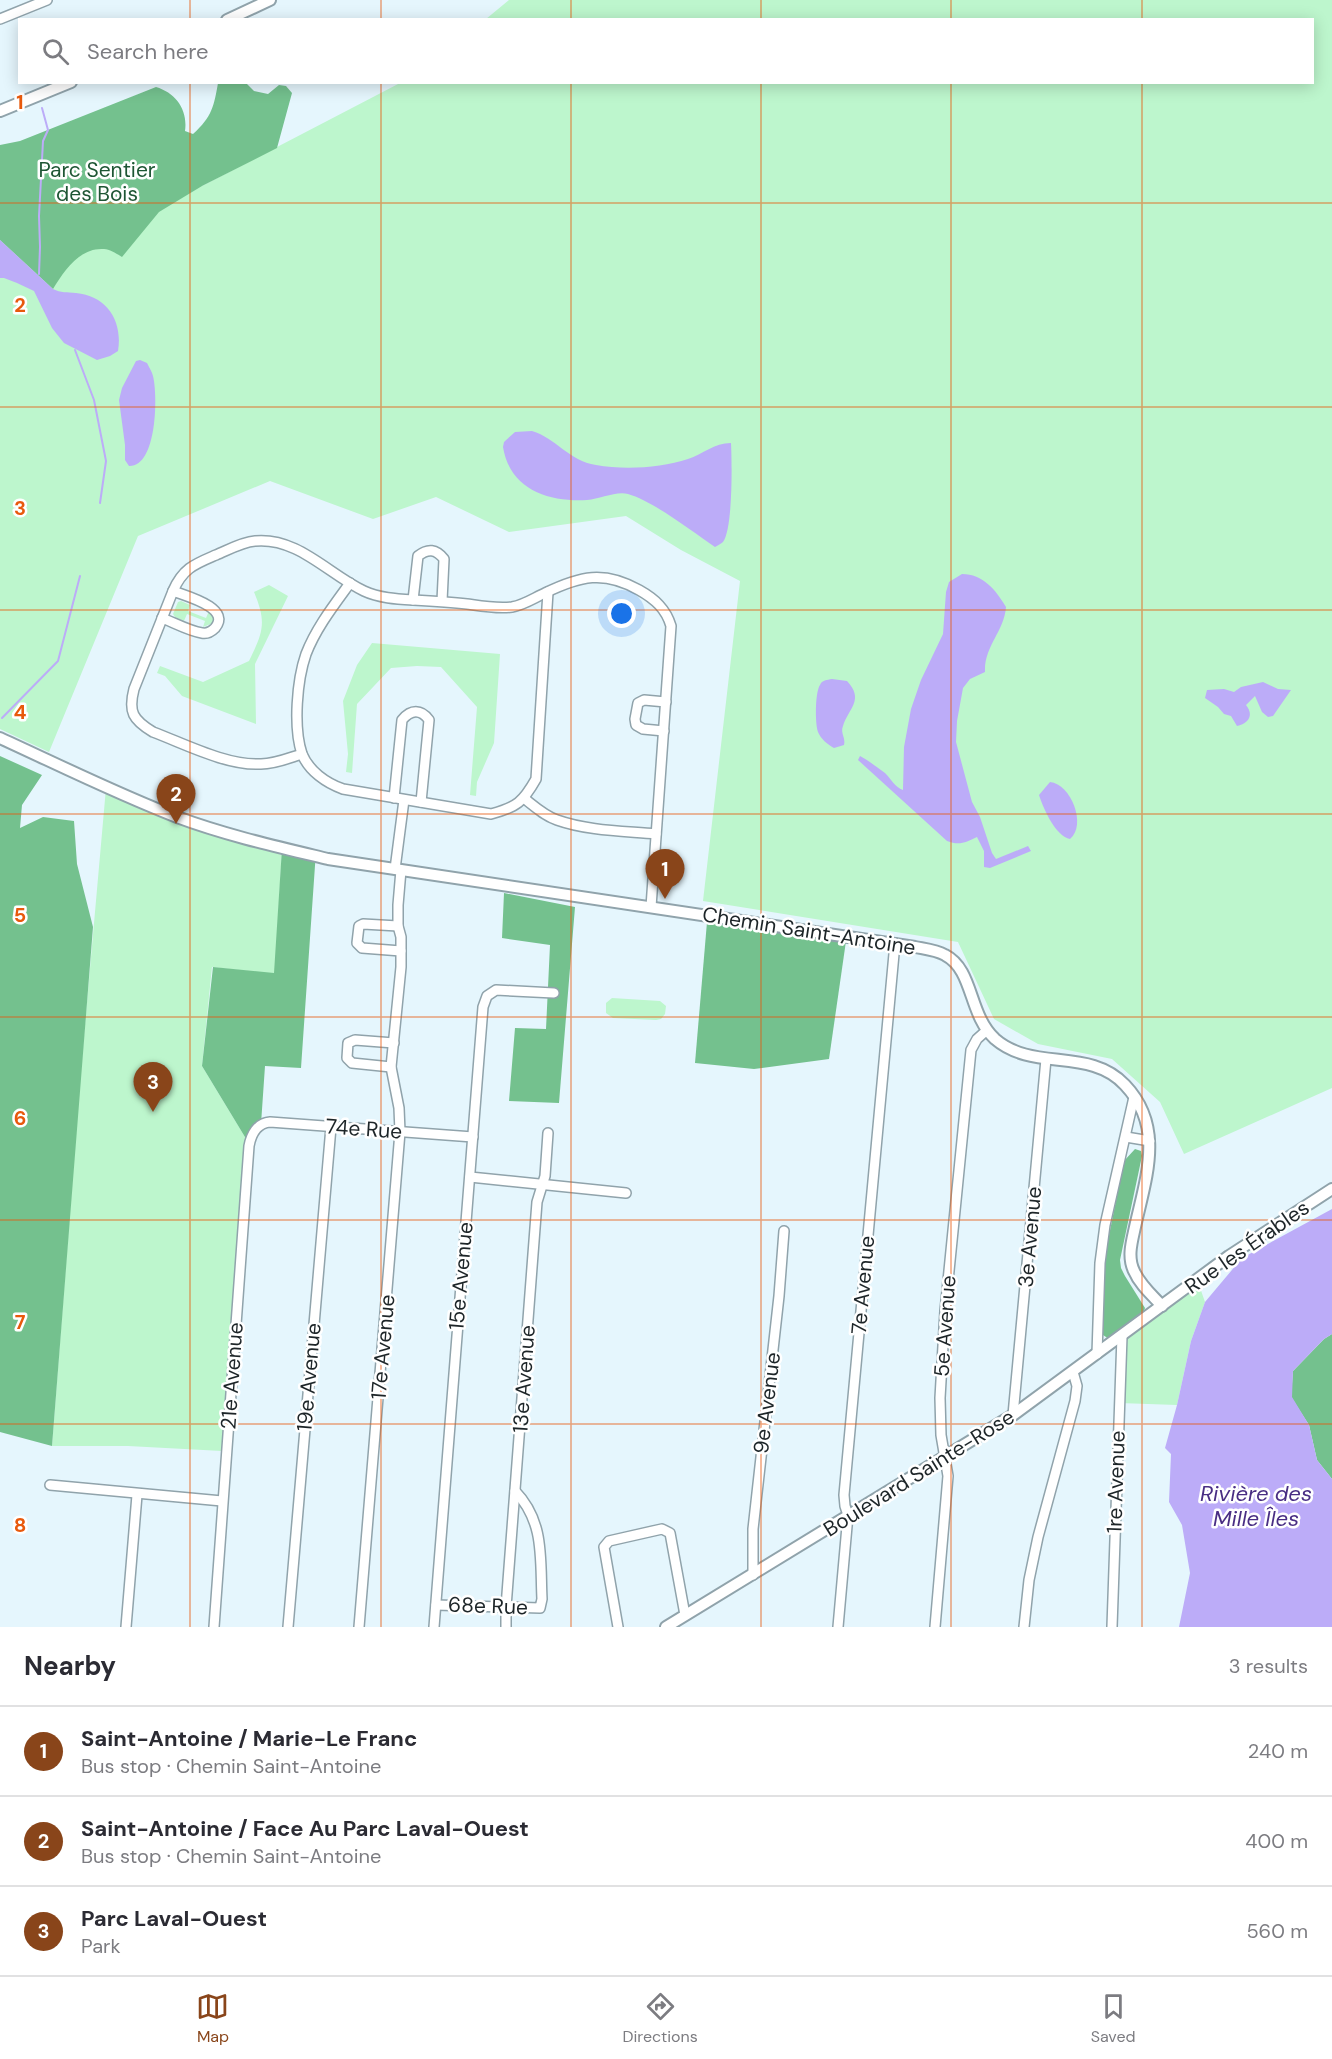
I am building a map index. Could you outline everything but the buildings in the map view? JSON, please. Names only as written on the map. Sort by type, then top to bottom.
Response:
[{"type":"street","points":[[0,19],[30,3],[47,0]]},
{"type":"street","points":[[231,18],[270,0]]},
{"type":"street","points":[[0,111],[66,84]]},
{"type":"street","points":[[302,754],[263,764],[247,764],[209,753],[153,732],[142,726],[134,716],[130,704],[134,689],[173,591],[186,569],[252,541],[277,543],[302,552],[350,583],[374,595],[412,600],[499,608],[524,604],[576,579],[605,577],[634,587],[659,604],[667,614],[671,626],[651,907]]},
{"type":"street","points":[[412,600],[418,556],[424,551],[432,550],[439,552],[444,559],[442,601]]},
{"type":"street","points":[[350,583],[312,639],[301,672],[296,716],[302,754],[312,768],[330,784],[343,789],[491,813],[510,809],[525,799],[536,779],[548,592]]},
{"type":"street","points":[[162,618],[204,634],[212,631],[217,625],[219,619],[217,612],[211,607],[173,591]]},
{"type":"street","points":[[664,731],[643,729],[636,725],[635,719],[638,703],[644,700],[666,702]]},
{"type":"street","name":"17e Avenue","points":[[359,1627],[400,1132],[399,1108],[391,1067],[401,951],[398,926],[398,869],[402,720],[408,713],[416,711],[424,713],[429,720],[421,802]]},
{"type":"street","name":"Chemin Saint-Antoine","points":[[0,738],[106,788],[180,818],[328,859],[895,944],[932,950],[946,956],[963,971],[976,1012],[986,1031],[1002,1045],[1016,1053],[1046,1059],[1074,1061],[1103,1069],[1125,1084],[1134,1096],[1143,1114],[1150,1141],[1150,1156],[1131,1243],[1130,1258],[1141,1283],[1162,1306]]},
{"type":"street","points":[[525,799],[542,813],[555,820],[573,825],[657,834]]},
{"type":"street","points":[[398,926],[363,924],[359,926],[357,943],[362,948],[401,951]]},
{"type":"street","name":"7e Avenue","points":[[838,1627],[848,1515],[844,1506],[845,1484],[895,944]]},
{"type":"street","name":"15e Avenue","points":[[434,1627],[483,1007],[487,996],[496,990],[554,993]]},
{"type":"street","name":"5e Avenue","points":[[935,1627],[948,1476],[941,1435],[940,1398],[945,1311],[970,1050],[986,1031]]},
{"type":"street","points":[[391,1067],[352,1063],[347,1058],[348,1043],[355,1040],[394,1043]]},
{"type":"street","name":"3e Avenue","points":[[1013,1415],[1046,1059]]},
{"type":"street","points":[[1097,1354],[1100,1263],[1105,1225],[1134,1096]]},
{"type":"street","name":"74e Rue","points":[[257,1128],[265,1122],[270,1122],[473,1137]]},
{"type":"street","name":"19e Avenue","points":[[288,1627],[331,1127]]},
{"type":"street","name":"21e Avenue","points":[[214,1627],[249,1146],[257,1128]]},
{"type":"street","name":"13e Avenue","points":[[506,1627],[536,1213],[545,1176],[548,1133]]},
{"type":"street","points":[[1126,1137],[1150,1141]]},
{"type":"street","points":[[470,1177],[626,1193]]},
{"type":"street","name":"Rue les Érables","points":[[1162,1306],[1258,1236],[1332,1189]]},
{"type":"street","name":"9e Avenue","points":[[753,1575],[753,1529],[784,1231]]},
{"type":"street","name":"Boulevard Sainte-Rose","points":[[666,1627],[1013,1415],[1162,1306]]},
{"type":"street","name":"1re Avenue","points":[[1112,1627],[1122,1336]]},
{"type":"street","points":[[1024,1627],[1029,1580],[1038,1537],[1075,1401],[1077,1386],[1073,1372]]},
{"type":"street","points":[[50,1485],[222,1502]]},
{"type":"street","name":"68e Rue","points":[[436,1605],[540,1608],[542,1599],[539,1532],[527,1503],[515,1491]]},
{"type":"street","points":[[126,1627],[137,1495]]},
{"type":"street","points":[[618,1627],[604,1547],[609,1541],[662,1530],[670,1533],[685,1616]]},
{"type":"green space","points":[[509,0],[1332,0],[1332,1088],[1184,1154],[1160,1102],[1112,1059],[1038,1044],[994,1019],[958,942],[703,901],[740,581],[681,550],[626,516],[509,532],[436,497],[373,519],[270,481],[138,536],[49,752],[0,729],[0,156],[202,186],[398,84],[1314,84],[1314,18],[487,18]]},
{"type":"green space","name":"Parc Sentier des Bois","points":[[218,84],[247,84],[254,91],[268,94],[279,85],[286,86],[292,93],[277,148],[202,186],[159,212],[122,257],[104,249],[87,252],[68,268],[53,289],[0,240],[0,145],[20,141],[156,87],[169,93],[179,103],[185,116],[185,131],[193,134],[211,111]]},
{"type":"green space","points":[[269,585],[288,596],[255,664],[256,724],[182,696],[165,676],[157,673],[160,666],[203,682],[249,661],[262,627],[261,612],[254,592]]},
{"type":"green space","points":[[178,602],[190,605],[188,611],[206,618],[209,611],[213,615],[213,623],[203,627],[205,621],[187,614],[184,621],[175,617],[173,614]]},
{"type":"green space","points":[[372,643],[500,654],[494,743],[477,782],[476,796],[470,795],[477,707],[441,667],[391,668],[357,704],[352,773],[346,772],[348,754],[343,701],[357,665]]},
{"type":"green space","points":[[0,756],[42,775],[22,805],[20,828],[43,817],[74,821],[77,864],[93,927],[52,1446],[0,1432]]},
{"type":"green space","points":[[106,788],[282,848],[275,974],[212,967],[202,1066],[248,1142],[222,1451],[128,1446],[52,1446],[80,1081]]},
{"type":"green space","points":[[282,848],[316,851],[301,1068],[265,1066],[261,1124],[248,1142],[202,1066],[213,967],[274,973]]},
{"type":"green space","points":[[504,893],[575,907],[559,1103],[509,1101],[515,1028],[546,1029],[550,945],[502,938]]},
{"type":"green space","points":[[707,922],[846,941],[829,1059],[754,1069],[695,1063]]},
{"type":"green space","points":[[612,998],[660,1001],[666,1006],[665,1014],[661,1019],[656,1020],[613,1018],[606,1013],[606,1003]]},
{"type":"green space","points":[[1135,1149],[1141,1151],[1142,1156],[1120,1260],[1125,1276],[1145,1308],[1143,1313],[1109,1339],[1103,1335],[1104,1260],[1124,1161]]},
{"type":"green space","points":[[1198,1282],[1205,1302],[1191,1341],[1177,1405],[1119,1403],[1122,1336]]},
{"type":"green space","points":[[1332,1334],[1332,1479],[1317,1460],[1309,1425],[1291,1397],[1293,1371],[1324,1339]]},
{"type":"water","points":[[0,240],[53,289],[87,295],[104,305],[115,320],[119,340],[118,351],[97,360],[64,343],[52,328],[34,291],[0,278]]},
{"type":"water","points":[[136,361],[147,363],[153,376],[155,414],[150,443],[145,455],[138,463],[129,466],[125,460],[119,400],[122,388]]},
{"type":"water","points":[[532,431],[541,434],[586,463],[618,467],[654,466],[677,462],[719,445],[731,443],[732,479],[729,524],[723,542],[715,547],[661,510],[628,494],[573,500],[559,499],[533,490],[514,474],[507,462],[503,447],[504,442],[515,432]]},
{"type":"water","points":[[962,574],[983,580],[1006,607],[1002,624],[988,654],[985,672],[970,679],[963,688],[956,742],[972,802],[996,859],[1028,846],[1031,851],[990,868],[984,867],[984,851],[977,837],[959,843],[947,841],[858,760],[860,756],[870,762],[903,790],[904,747],[911,709],[921,680],[943,634],[946,592],[949,582]]},
{"type":"water","points":[[832,679],[847,681],[855,694],[854,704],[842,729],[844,745],[834,748],[819,735],[816,715],[818,689],[822,682]]},
{"type":"water","points":[[1263,682],[1278,689],[1291,690],[1273,716],[1268,717],[1262,712],[1255,696],[1246,705],[1250,712],[1249,718],[1245,723],[1237,726],[1231,716],[1224,714],[1205,698],[1207,690],[1224,689],[1234,692],[1241,687]]},
{"type":"water","points":[[1050,782],[1058,784],[1064,790],[1074,806],[1077,824],[1075,833],[1070,839],[1055,828],[1041,801],[1039,795]]},
{"type":"water","name":"Rivière des Mille Îles","points":[[1332,1209],[1332,1334],[1324,1339],[1293,1371],[1292,1397],[1309,1425],[1317,1460],[1332,1479],[1332,1627],[1179,1627],[1190,1573],[1182,1525],[1169,1502],[1171,1454],[1165,1448],[1191,1341],[1205,1302],[1242,1258]]},
{"type":"waterway","points":[[39,274],[43,141],[48,130],[42,108]]},
{"type":"waterway","points":[[75,350],[94,400],[106,461],[100,503]]},
{"type":"waterway","points":[[2,718],[58,661],[80,576]]},
{"type":"place","name":"Saint-Antoine / Face Au Parc Laval-Ouest","points":[[176,824]]},
{"type":"place","name":"Saint-Antoine / Marie-Le Franc","points":[[665,899]]},
{"type":"place","name":"Parc Laval-Ouest","points":[[153,1112]]}]
